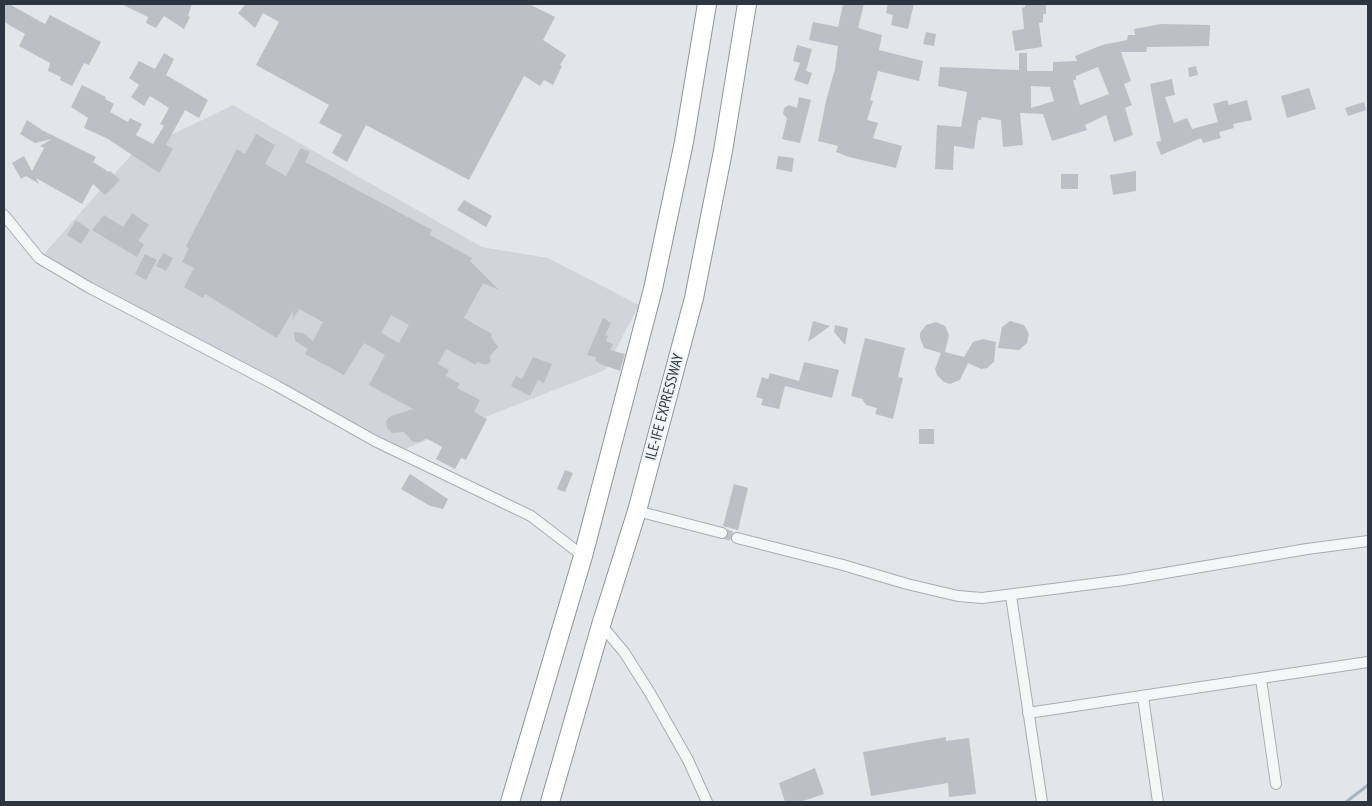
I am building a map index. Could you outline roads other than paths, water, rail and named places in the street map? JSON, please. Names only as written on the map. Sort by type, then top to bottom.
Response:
[{"type":"highway","points":[[510,802],[583,556],[657,270],[684,142],[707,4]]},
{"type":"highway","name":"ILE-IFE EXPRESSWAY","points":[[550,802],[601,625],[637,511],[673,380],[705,246],[723,150],[746,4]]},
{"type":"street","points":[[4,215],[39,258],[277,386],[375,442],[532,516],[583,556]]},
{"type":"street","points":[[637,511],[722,533]]},
{"type":"street","points":[[736,538],[958,596],[982,598],[1011,596],[1124,580],[1307,548],[1368,541]]},
{"type":"street","points":[[1011,596],[1042,802]]},
{"type":"street","points":[[601,625],[624,652],[650,693],[688,760],[708,802]]},
{"type":"street","points":[[1028,713],[1368,662]]},
{"type":"street","points":[[1261,679],[1276,784]]},
{"type":"street","points":[[1143,697],[1158,802]]},
{"type":"waterway","points":[[1346,802],[1368,785]]},
{"type":"tunnel","points":[[722,533],[737,538]]}]
